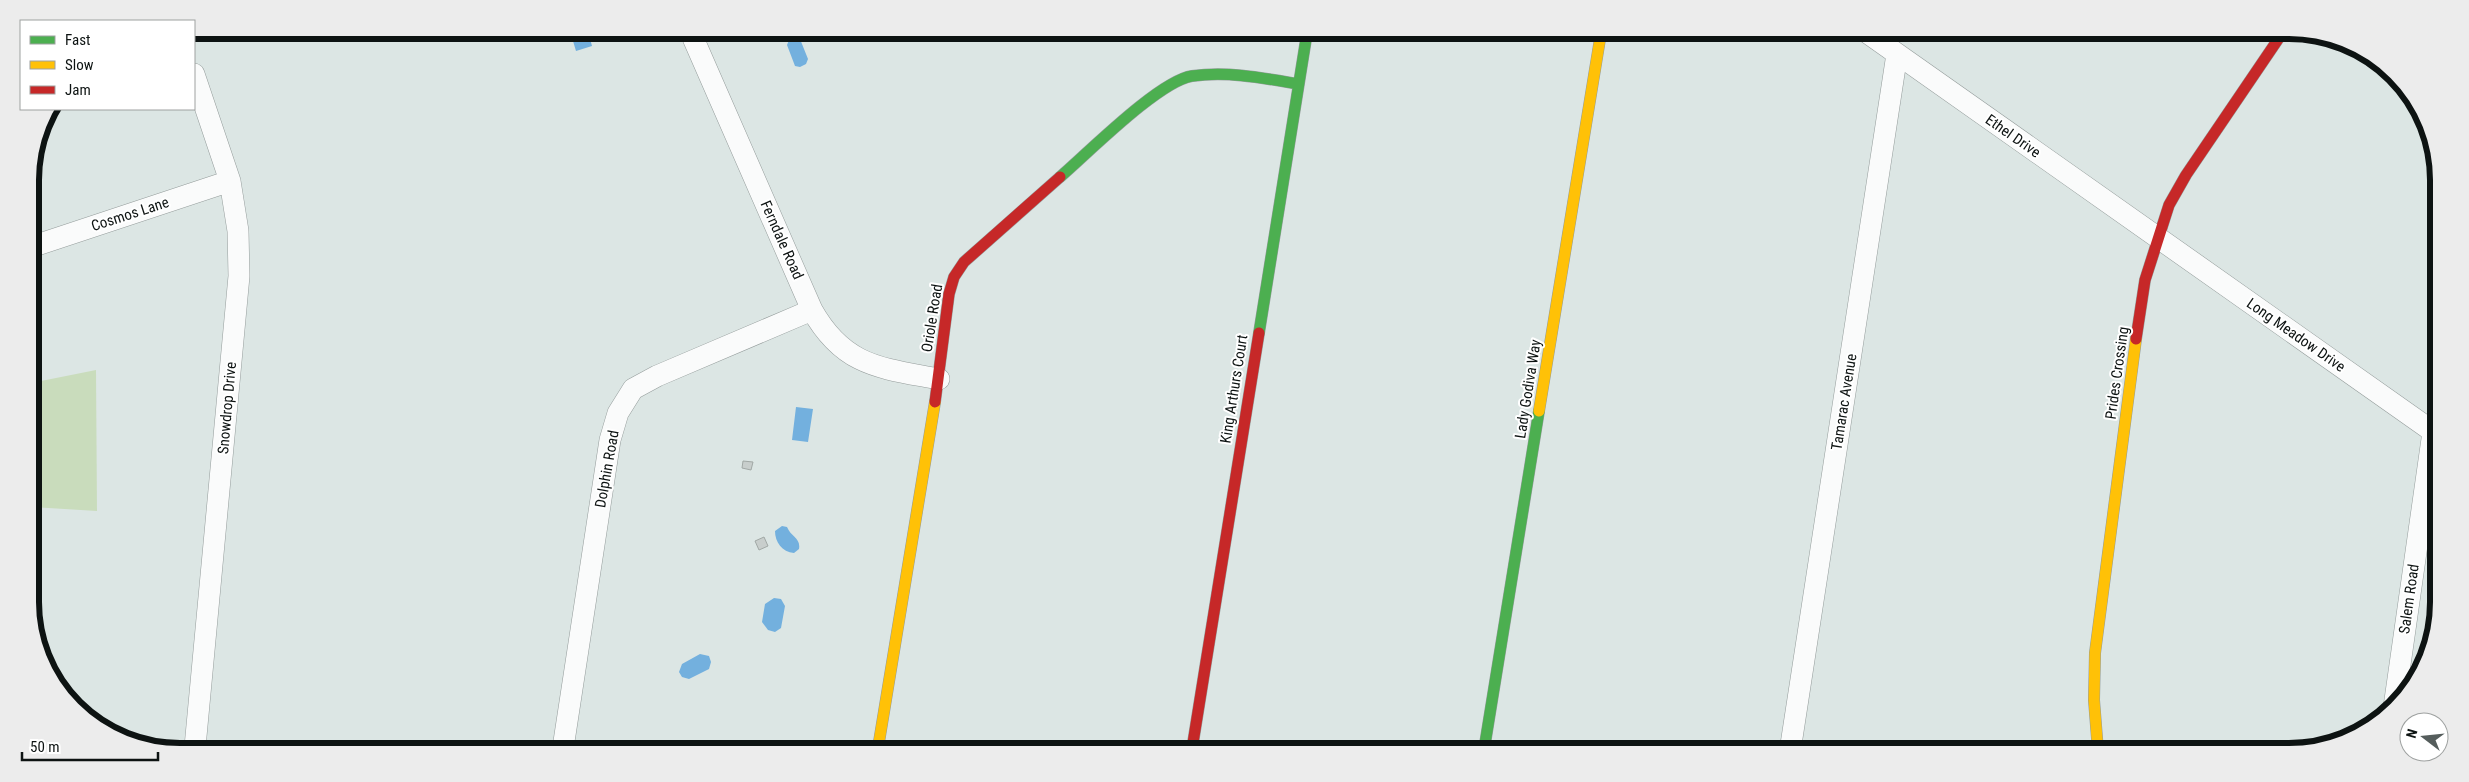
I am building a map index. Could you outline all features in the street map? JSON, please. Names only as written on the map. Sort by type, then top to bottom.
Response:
[{"type":"street","name":"Ferndale Road","points":[[693,39],[812,310],[824,332],[847,352],[875,367],[939,379]]},
{"type":"street","name":"King Arthurs Court","points":[[1193,743],[1305,39]]},
{"type":"street","name":"Lady Godiva Way","points":[[1485,743],[1600,39]]},
{"type":"street","name":"Ethel Drive","points":[[1876,39],[2158,237]]},
{"type":"street","name":"Prides Crossing","points":[[2097,743],[2094,700],[2095,653],[2137,333],[2146,280],[2169,205],[2186,176],[2278,39]]},
{"type":"street","name":"Tamarac Avenue","points":[[1791,743],[1898,54]]},
{"type":"street","name":"Oriole Road","points":[[879,743],[939,379],[949,294],[954,277],[964,262],[1154,94],[1190,76],[1236,74],[1298,84]]},
{"type":"street","name":"Snowdrop Drive","points":[[195,77],[230,181],[238,231],[239,276],[195,743]]},
{"type":"street","name":"Cosmos Lane","points":[[39,244],[230,181]]},
{"type":"street","name":"Long Meadow Drive","points":[[2158,237],[2430,430]]},
{"type":"street","name":"Dolphin Road","points":[[564,743],[610,440],[618,413],[633,389],[657,376],[812,310]]},
{"type":"street","name":"Salem Road","points":[[2396,694],[2430,460]]},
{"type":"green space","points":[[96,370],[97,511],[39,507],[39,381]]},
{"type":"water","points":[[572,39],[590,39],[592,46],[576,51]]},
{"type":"water","points":[[800,39],[808,59],[806,64],[800,67],[795,66],[787,45],[789,40]]},
{"type":"water","points":[[796,407],[813,409],[808,442],[792,440]]},
{"type":"water","points":[[782,526],[787,527],[799,542],[799,549],[794,553],[786,551],[778,543],[775,531]]},
{"type":"water","points":[[774,598],[781,599],[785,606],[781,628],[775,632],[768,630],[762,622],[765,604]]},
{"type":"water","points":[[700,654],[709,656],[711,662],[709,669],[689,679],[682,677],[679,672],[682,664]]},
{"type":"building","points":[[743,461],[753,462],[751,470],[742,468]]},
{"type":"building","points":[[764,537],[768,546],[759,550],[755,541]]},
{"type":"traffic: fast","points":[[1259,333],[1306,39]]},
{"type":"traffic: fast","points":[[1060,177],[1124,119],[1161,91],[1178,81],[1192,76],[1219,74],[1298,84]]},
{"type":"traffic: fast","points":[[1485,743],[1539,411]]},
{"type":"traffic: slow","points":[[1539,411],[1600,39]]},
{"type":"traffic: slow","points":[[2097,743],[2094,700],[2095,653],[2136,339]]},
{"type":"traffic: slow","points":[[879,743],[935,402]]},
{"type":"traffic: jam","points":[[2136,339],[2145,280],[2169,205],[2186,175],[2278,39]]},
{"type":"traffic: jam","points":[[935,402],[949,294],[954,277],[964,262],[1060,177]]},
{"type":"traffic: jam","points":[[1193,743],[1259,333]]}]
